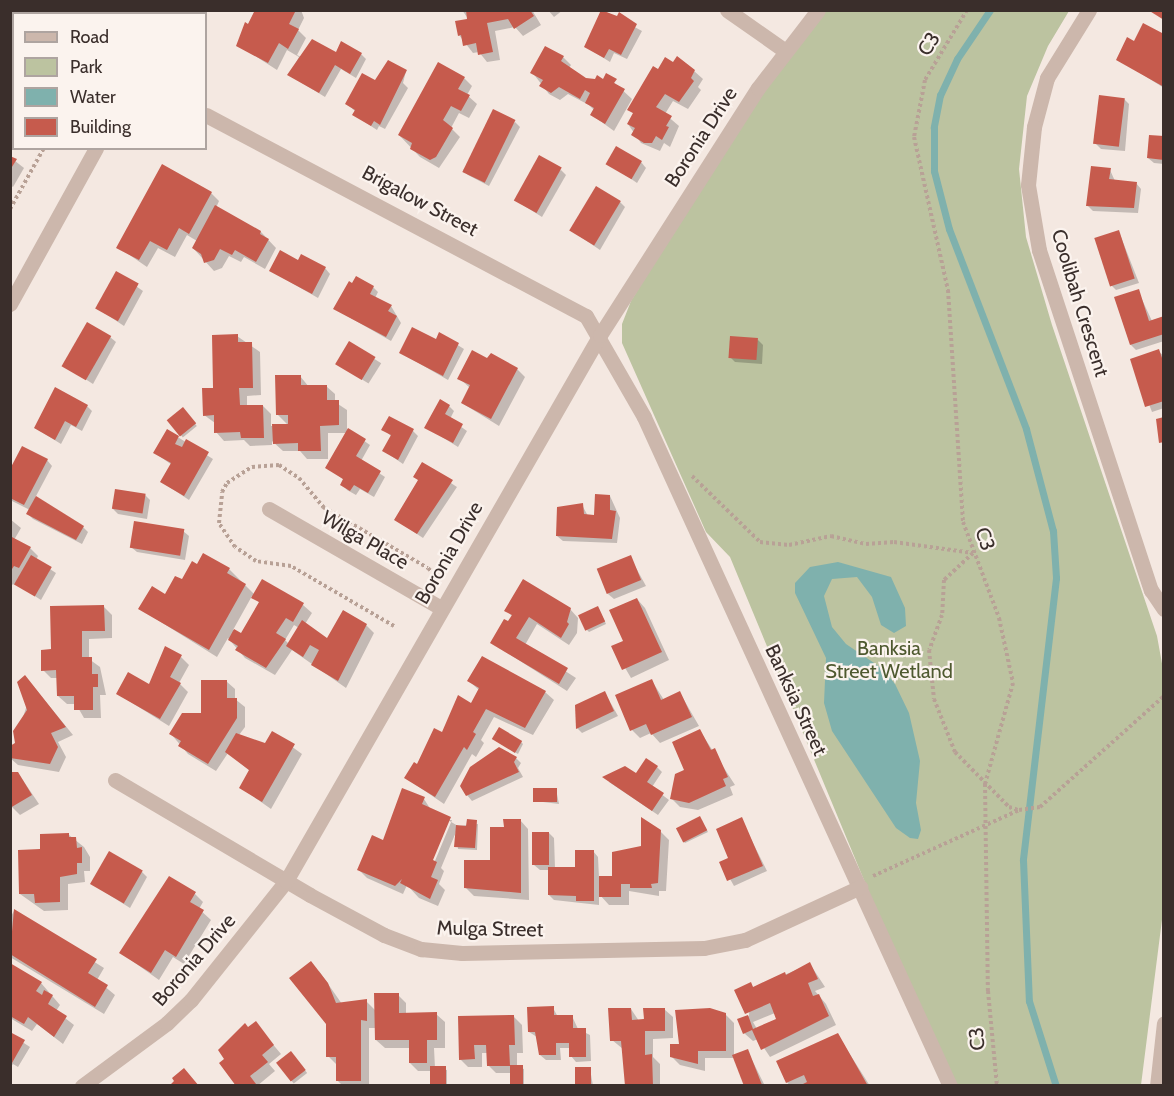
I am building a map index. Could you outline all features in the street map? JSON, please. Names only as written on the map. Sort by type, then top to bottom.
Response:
[{"type":"street","points":[[727,10],[784,50]]},
{"type":"street","name":"Boronia Drive","points":[[82,1086],[166,1023],[191,1000],[286,881],[600,335],[784,50],[818,10]]},
{"type":"street","name":"Coolibah Crescent","points":[[1089,10],[1047,78],[1034,127],[1028,185],[1039,250],[1151,590],[1164,609]]},
{"type":"street","name":"Brigalow Street","points":[[208,114],[568,303],[586,316],[600,335]]},
{"type":"street","points":[[10,304],[95,150]]},
{"type":"street","name":"Banksia Street","points":[[600,335],[644,417],[950,1086]]},
{"type":"street","name":"Wilga Place","points":[[269,509],[441,608]]},
{"type":"street","name":"Mulga Street","points":[[115,780],[286,881],[404,944],[462,953],[727,944],[745,940],[858,884]]},
{"type":"street","points":[[1157,1086],[1164,1023]]},
{"type":"path","name":"C3","points":[[966,11],[926,80],[914,137],[948,290],[963,522],[999,618],[1014,683],[986,784],[988,991],[997,1086]]},
{"type":"path","points":[[10,209],[43,150]]},
{"type":"path","points":[[686,470],[760,542],[789,546],[831,536],[866,544],[894,542],[973,553]]},
{"type":"path","points":[[973,553],[944,580],[942,615],[929,650],[934,699],[955,752],[1010,807],[1019,810]]},
{"type":"path","points":[[858,884],[1019,810],[1040,807],[1164,696]]},
{"type":"green space","name":"Banksia Street Wetland","points":[[824,11],[1069,11],[1048,46],[1027,96],[1019,169],[1026,237],[1052,325],[1157,636],[1163,669],[1164,904],[1141,1085],[955,1085],[893,950],[730,557],[706,532],[622,343],[622,324],[631,301],[758,94]]},
{"type":"water","points":[[838,562],[891,577],[905,608],[906,626],[894,633],[881,625],[872,597],[857,577],[832,579],[824,596],[832,627],[846,644],[883,669],[895,684],[909,713],[920,761],[916,803],[921,830],[918,839],[910,838],[896,828],[832,731],[824,703],[826,658],[795,593],[795,583],[810,567]]},
{"type":"building","points":[[255,10],[296,10],[289,24],[299,29],[288,49],[279,43],[268,63],[236,46],[245,22],[248,24]]},
{"type":"building","points":[[466,10],[530,10],[534,16],[514,29],[508,19],[487,23],[493,52],[478,55],[476,43],[463,46],[461,35],[458,36],[455,21],[467,19]]},
{"type":"building","points":[[601,10],[617,16],[619,12],[637,24],[621,55],[609,49],[604,58],[584,47]]},
{"type":"building","points":[[1148,10],[1164,10],[1164,20]]},
{"type":"building","points":[[1143,23],[1164,34],[1164,87],[1116,60],[1127,37],[1134,41]]},
{"type":"building","points":[[312,39],[336,52],[341,41],[362,53],[350,74],[335,65],[319,93],[287,75]]},
{"type":"building","points":[[545,46],[564,56],[561,61],[586,78],[595,79],[597,75],[603,79],[606,73],[617,79],[614,83],[625,89],[605,124],[590,115],[594,108],[585,103],[590,93],[585,90],[580,99],[559,87],[551,93],[539,86],[543,80],[530,73]]},
{"type":"building","points":[[677,56],[695,70],[691,78],[694,81],[679,102],[665,94],[656,107],[672,116],[666,126],[669,127],[662,140],[656,136],[652,143],[644,143],[631,135],[635,128],[627,124],[633,113],[627,110],[653,66],[658,69],[665,57],[673,62]]},
{"type":"building","points":[[388,60],[407,70],[380,125],[374,121],[371,126],[352,115],[355,110],[345,104],[362,73],[375,80]]},
{"type":"building","points":[[438,62],[465,77],[458,89],[470,95],[461,111],[451,106],[443,120],[453,128],[436,157],[430,160],[410,149],[412,143],[398,135]]},
{"type":"building","points":[[1099,95],[1125,98],[1119,147],[1093,144]]},
{"type":"building","points":[[493,109],[515,120],[485,183],[462,172]]},
{"type":"building","points":[[1149,135],[1164,136],[1164,160],[1147,158]]},
{"type":"building","points":[[616,146],[642,161],[631,179],[606,164]]},
{"type":"building","points":[[539,155],[562,168],[537,213],[514,200]]},
{"type":"building","points":[[10,156],[17,159],[10,170]]},
{"type":"building","points":[[162,164],[212,192],[189,234],[179,228],[167,250],[150,241],[139,260],[116,248]]},
{"type":"building","points":[[1091,166],[1111,168],[1109,179],[1137,182],[1134,208],[1086,206]]},
{"type":"building","points":[[596,186],[621,201],[594,246],[569,231]]},
{"type":"building","points":[[215,205],[261,231],[260,234],[269,239],[256,262],[235,250],[232,255],[220,249],[214,260],[204,263],[201,254],[192,248]]},
{"type":"building","points":[[1119,230],[1135,279],[1110,287],[1094,238]]},
{"type":"building","points":[[280,250],[298,260],[301,254],[326,267],[312,294],[269,271]]},
{"type":"building","points":[[116,271],[139,284],[118,321],[95,309]]},
{"type":"building","points":[[356,276],[374,286],[370,294],[392,305],[388,311],[397,316],[386,337],[333,309],[349,281],[352,283]]},
{"type":"building","points":[[1139,289],[1149,321],[1164,316],[1164,334],[1130,345],[1114,297]]},
{"type":"building","points":[[87,322],[111,336],[86,380],[62,366]]},
{"type":"building","points":[[412,327],[436,339],[439,332],[459,343],[443,376],[399,353]]},
{"type":"building","points":[[238,334],[238,342],[252,342],[253,388],[239,388],[240,405],[263,405],[264,438],[241,438],[240,432],[214,433],[214,415],[203,416],[202,388],[213,388],[212,335]]},
{"type":"building","points":[[730,336],[758,338],[756,360],[728,358]]},
{"type":"building","points":[[349,341],[376,357],[362,380],[335,364]]},
{"type":"building","points":[[1159,349],[1164,364],[1164,401],[1145,407],[1130,359]]},
{"type":"building","points":[[472,350],[487,358],[491,353],[518,368],[491,419],[461,403],[470,385],[457,379]]},
{"type":"building","points":[[275,375],[301,375],[301,385],[327,385],[327,400],[339,400],[339,425],[320,426],[321,451],[298,451],[298,443],[273,444],[272,424],[288,424],[288,415],[276,415]]},
{"type":"building","points":[[55,387],[88,405],[76,427],[65,421],[55,440],[34,428]]},
{"type":"building","points":[[440,399],[450,405],[445,414],[463,424],[453,443],[424,428]]},
{"type":"building","points":[[183,407],[196,423],[180,437],[167,420]]},
{"type":"building","points":[[389,416],[414,429],[398,460],[382,451],[391,435],[381,430]]},
{"type":"building","points":[[1164,417],[1164,442],[1159,443],[1156,419]]},
{"type":"building","points":[[348,428],[366,439],[356,456],[381,471],[368,493],[354,485],[350,491],[340,485],[343,479],[325,468]]},
{"type":"building","points":[[167,429],[179,436],[175,444],[182,447],[186,439],[209,452],[184,496],[160,482],[171,463],[153,453]]},
{"type":"building","points":[[22,446],[48,459],[24,505],[10,498],[10,469]]},
{"type":"building","points":[[422,462],[453,480],[417,534],[394,520],[418,480],[413,477]]},
{"type":"building","points":[[115,489],[146,494],[142,514],[112,509]]},
{"type":"building","points":[[595,494],[610,495],[610,510],[616,511],[612,539],[556,536],[557,507],[583,503],[584,514],[594,515]]},
{"type":"building","points":[[36,496],[84,526],[76,540],[26,514]]},
{"type":"building","points":[[134,521],[184,529],[180,556],[130,548]]},
{"type":"building","points":[[10,536],[31,547],[19,568],[14,566],[10,572]]},
{"type":"building","points":[[203,553],[230,568],[227,573],[246,584],[209,650],[138,609],[152,586],[165,594],[175,576],[182,579],[192,561],[197,564]]},
{"type":"building","points":[[31,555],[52,567],[35,596],[14,584]]},
{"type":"building","points":[[631,555],[641,580],[607,594],[597,569]]},
{"type":"building","points":[[262,579],[304,603],[293,622],[286,618],[276,633],[286,639],[266,668],[235,650],[238,646],[228,640],[234,629],[241,633],[259,602],[251,598]]},
{"type":"building","points":[[523,579],[571,608],[567,622],[569,624],[561,638],[529,617],[516,638],[568,668],[559,684],[490,643],[504,619],[508,621],[512,615],[504,611]]},
{"type":"building","points":[[637,598],[662,652],[622,670],[611,646],[623,641],[609,610]]},
{"type":"building","points":[[104,605],[105,631],[82,631],[82,657],[92,657],[92,674],[98,674],[98,687],[93,687],[93,710],[74,710],[74,696],[57,696],[56,670],[41,671],[41,650],[51,649],[50,606]]},
{"type":"building","points":[[598,606],[605,621],[585,631],[578,615]]},
{"type":"building","points":[[343,610],[367,624],[338,681],[311,665],[319,650],[310,645],[303,657],[286,646],[302,620],[327,638]]},
{"type":"building","points":[[165,646],[182,655],[170,677],[181,683],[160,719],[116,694],[128,672],[149,684]]},
{"type":"building","points":[[482,656],[546,691],[525,728],[486,709],[473,732],[476,734],[467,750],[464,747],[435,797],[404,778],[414,762],[417,764],[434,728],[442,732],[458,695],[471,703],[479,688],[467,681]]},
{"type":"building","points":[[25,675],[66,727],[51,733],[58,747],[50,764],[10,758],[10,746],[15,743],[13,731],[27,710],[17,682]]},
{"type":"building","points":[[652,679],[661,700],[680,691],[692,717],[651,735],[646,724],[630,731],[615,695]]},
{"type":"building","points":[[201,680],[227,680],[227,698],[237,698],[237,718],[208,764],[178,746],[181,741],[169,734],[182,713],[201,713]]},
{"type":"building","points":[[605,691],[614,711],[576,729],[575,705]]},
{"type":"building","points":[[499,727],[522,741],[515,753],[492,739]]},
{"type":"building","points":[[700,729],[711,750],[715,748],[728,777],[723,779],[726,786],[689,803],[670,799],[675,774],[684,770],[672,742]]},
{"type":"building","points":[[272,731],[295,744],[262,802],[239,788],[249,770],[225,752],[236,733],[265,743]]},
{"type":"building","points":[[499,747],[517,757],[514,762],[519,772],[466,796],[460,786],[470,767]]},
{"type":"building","points":[[646,758],[658,766],[647,782],[664,793],[652,811],[602,777],[625,766],[636,773]]},
{"type":"building","points":[[10,772],[18,772],[32,795],[10,808]]},
{"type":"building","points":[[402,788],[425,797],[422,804],[451,817],[433,860],[437,862],[431,877],[438,880],[430,899],[400,883],[402,879],[395,886],[357,870],[372,835],[383,840]]},
{"type":"building","points":[[533,788],[557,788],[557,802],[533,802]]},
{"type":"building","points":[[700,816],[707,830],[683,843],[676,828]]},
{"type":"building","points":[[641,817],[661,830],[658,883],[651,884],[652,888],[630,888],[630,884],[621,884],[621,897],[599,897],[599,876],[612,876],[612,852],[641,846]]},
{"type":"building","points":[[742,817],[763,866],[727,881],[719,862],[728,858],[716,829]]},
{"type":"building","points":[[467,819],[477,820],[475,848],[454,847],[456,825],[466,826]]},
{"type":"building","points":[[503,819],[521,819],[521,893],[464,888],[464,860],[490,860],[490,827],[504,827]]},
{"type":"building","points":[[532,832],[549,832],[549,865],[532,865]]},
{"type":"building","points":[[69,833],[69,837],[76,837],[77,848],[82,847],[82,863],[77,863],[77,874],[60,877],[60,902],[35,903],[34,894],[19,894],[18,850],[40,849],[40,834]]},
{"type":"building","points":[[575,850],[594,850],[594,901],[576,901],[576,896],[548,895],[548,867],[575,867]]},
{"type":"building","points":[[109,851],[143,870],[124,903],[90,884]]},
{"type":"building","points":[[169,876],[196,892],[190,902],[204,910],[176,957],[165,950],[151,973],[119,953]]},
{"type":"building","points":[[14,909],[97,959],[88,973],[108,985],[95,1007],[10,954]]},
{"type":"building","points":[[311,961],[328,983],[336,1003],[367,999],[367,1021],[361,1020],[361,1081],[336,1081],[336,1057],[326,1057],[326,1024],[289,978]]},
{"type":"building","points":[[810,962],[818,979],[808,983],[813,996],[819,994],[829,1016],[761,1050],[752,1030],[743,1034],[737,1019],[748,1015],[753,1029],[776,1019],[770,1003],[745,1014],[734,990],[751,982],[753,987],[785,972],[786,975]]},
{"type":"building","points":[[10,963],[42,982],[36,991],[42,995],[44,990],[53,995],[48,1004],[67,1016],[54,1037],[28,1017],[24,1024],[10,1016]]},
{"type":"building","points":[[374,993],[399,993],[399,1013],[437,1012],[437,1040],[427,1040],[427,1063],[409,1063],[409,1040],[375,1040]]},
{"type":"building","points":[[554,1006],[554,1015],[573,1015],[573,1028],[586,1028],[586,1057],[569,1057],[569,1043],[556,1043],[556,1055],[539,1055],[535,1032],[528,1032],[527,1007]]},
{"type":"building","points":[[608,1008],[631,1008],[632,1020],[644,1019],[643,1008],[665,1008],[665,1031],[645,1031],[645,1055],[652,1054],[653,1086],[625,1086],[621,1041],[610,1041]]},
{"type":"building","points":[[710,1008],[726,1013],[726,1051],[698,1051],[698,1064],[670,1057],[670,1044],[679,1044],[675,1010]]},
{"type":"building","points":[[514,1015],[515,1045],[509,1045],[510,1066],[487,1066],[486,1045],[474,1045],[475,1059],[459,1060],[458,1016]]},
{"type":"building","points":[[256,1021],[274,1045],[262,1055],[268,1062],[250,1076],[256,1084],[236,1086],[219,1063],[224,1059],[218,1050],[245,1023],[248,1027]]},
{"type":"building","points":[[10,1032],[25,1040],[12,1063],[10,1062]]},
{"type":"building","points":[[838,1033],[868,1086],[799,1086],[807,1082],[804,1075],[786,1083],[776,1061]]},
{"type":"building","points":[[748,1049],[761,1086],[744,1086],[732,1055]]},
{"type":"building","points":[[291,1051],[306,1070],[291,1082],[276,1063]]},
{"type":"building","points":[[510,1065],[523,1065],[523,1086],[510,1086]]},
{"type":"building","points":[[430,1066],[446,1066],[446,1086],[430,1086]]},
{"type":"building","points":[[575,1067],[591,1067],[591,1086],[575,1086]]},
{"type":"building","points":[[184,1068],[199,1086],[169,1086],[174,1081],[172,1078]]},
{"type":"waterway","points":[[990,10],[957,59],[940,95],[934,127],[934,171],[949,229],[1026,429],[1053,531],[1056,578],[1023,860],[1029,1001],[1056,1086]]}]
